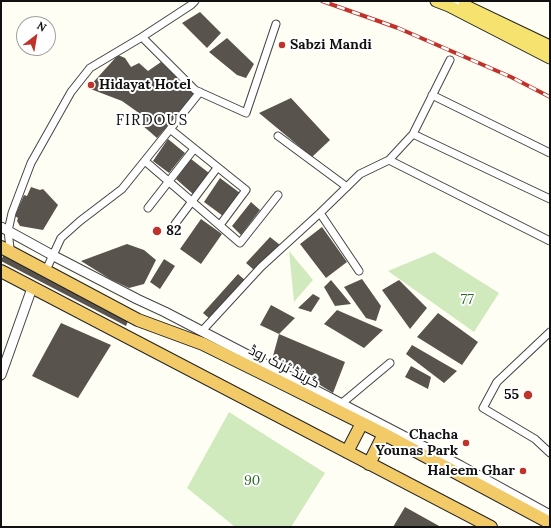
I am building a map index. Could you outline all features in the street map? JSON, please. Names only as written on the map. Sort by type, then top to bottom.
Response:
[{"type":"highway","name":"گرینڈ ٹرنک روڈ","points":[[5,247],[138,320],[203,344],[384,434],[550,523]]},
{"type":"highway","points":[[1,272],[371,462],[491,527]]},
{"type":"highway","points":[[347,451],[362,423]]},
{"type":"highway","points":[[371,462],[384,434]]},
{"type":"main road","points":[[436,1],[455,2],[550,46]]},
{"type":"main road","points":[[455,2],[550,58]]},
{"type":"street","points":[[5,247],[5,229],[31,163],[71,92],[90,68],[142,37],[196,1]]},
{"type":"street","points":[[142,37],[195,90],[246,113],[276,24]]},
{"type":"street","points":[[202,331],[261,267],[346,187],[360,174],[389,160],[413,134],[450,60]]},
{"type":"street","points":[[47,268],[61,238],[122,188],[200,92]]},
{"type":"street","points":[[432,95],[550,153]]},
{"type":"street","points":[[170,129],[246,190],[220,225]]},
{"type":"street","points":[[413,134],[550,199]]},
{"type":"street","points":[[278,136],[346,187]]},
{"type":"street","points":[[148,208],[194,149]]},
{"type":"street","points":[[389,160],[550,241]]},
{"type":"street","points":[[145,161],[240,243],[278,195]]},
{"type":"street","points":[[175,224],[217,168]]},
{"type":"street","points":[[320,213],[359,271]]},
{"type":"street","points":[[5,229],[52,255],[202,331],[461,466],[550,515]]},
{"type":"street","points":[[1,375],[32,288]]},
{"type":"street","points":[[550,332],[498,382],[483,408],[535,439],[550,452]]},
{"type":"street","points":[[341,404],[390,363]]},
{"type":"green space","points":[[289,251],[313,280],[294,302]]},
{"type":"green space","name":"77","points":[[434,252],[499,293],[474,332],[388,271]]},
{"type":"green space","name":"90","points":[[229,412],[325,473],[291,527],[235,527],[187,488]]},
{"type":"building","points":[[200,12],[221,33],[207,48],[182,23]]},
{"type":"building","points":[[227,38],[254,64],[246,78],[237,75],[209,52]]},
{"type":"building","points":[[118,55],[125,58],[131,67],[139,63],[148,71],[161,62],[195,94],[157,138],[142,125],[146,118],[122,101],[88,88]]},
{"type":"building","points":[[291,98],[330,140],[312,157],[259,113]]},
{"type":"building","points":[[168,139],[185,153],[169,173],[153,161]]},
{"type":"building","points":[[191,159],[209,173],[193,194],[176,179]]},
{"type":"building","points":[[220,178],[240,193],[223,216],[204,202]]},
{"type":"building","points":[[31,187],[40,190],[43,189],[58,205],[43,230],[20,226],[17,221],[18,218],[15,216],[24,195],[27,196]]},
{"type":"building","points":[[251,202],[260,210],[241,235],[232,226]]},
{"type":"building","points":[[201,219],[222,234],[201,264],[180,249]]},
{"type":"building","points":[[322,227],[347,262],[326,278],[300,244]]},
{"type":"building","points":[[270,237],[280,245],[254,270],[246,263]]},
{"type":"building","points":[[127,244],[144,250],[156,260],[144,284],[129,288],[110,279],[81,261]]},
{"type":"building","points":[[6,248],[131,314],[126,326],[1,261]]},
{"type":"building","points":[[164,259],[175,266],[160,289],[150,282]]},
{"type":"building","points":[[238,274],[246,281],[210,319],[203,313]]},
{"type":"building","points":[[362,279],[381,306],[376,321],[366,318],[344,287]]},
{"type":"building","points":[[331,280],[351,304],[335,306],[324,287]]},
{"type":"building","points":[[399,280],[427,308],[410,329],[382,290]]},
{"type":"building","points":[[313,294],[320,298],[311,312],[298,308]]},
{"type":"building","points":[[271,305],[295,318],[279,334],[260,325]]},
{"type":"building","points":[[337,310],[383,330],[364,348],[324,324]]},
{"type":"building","points":[[438,313],[478,342],[462,365],[417,337]]},
{"type":"building","points":[[61,323],[111,345],[78,398],[32,376]]},
{"type":"building","points":[[279,334],[345,362],[333,393],[273,356]]},
{"type":"building","points":[[412,345],[457,371],[444,383],[406,354]]},
{"type":"building","points":[[411,366],[431,377],[428,389],[405,377]]},
{"type":"building","points":[[405,507],[441,527],[393,527]]},
{"type":"railway","points":[[322,1],[398,28],[511,77],[550,97]]},
{"type":"place","name":"Sabzi Mandi","points":[[282,45]]},
{"type":"place","name":"Hidayat Hotel","points":[[91,85]]},
{"type":"place","name":"82","points":[[157,231]]},
{"type":"place","name":"55","points":[[528,395]]},
{"type":"place","name":"Chacha Younas Park","points":[[466,443]]},
{"type":"place","name":"Haleem Ghar","points":[[523,471]]},
{"type":"district","name":"FIRDOUS","points":[[152,121]]}]
